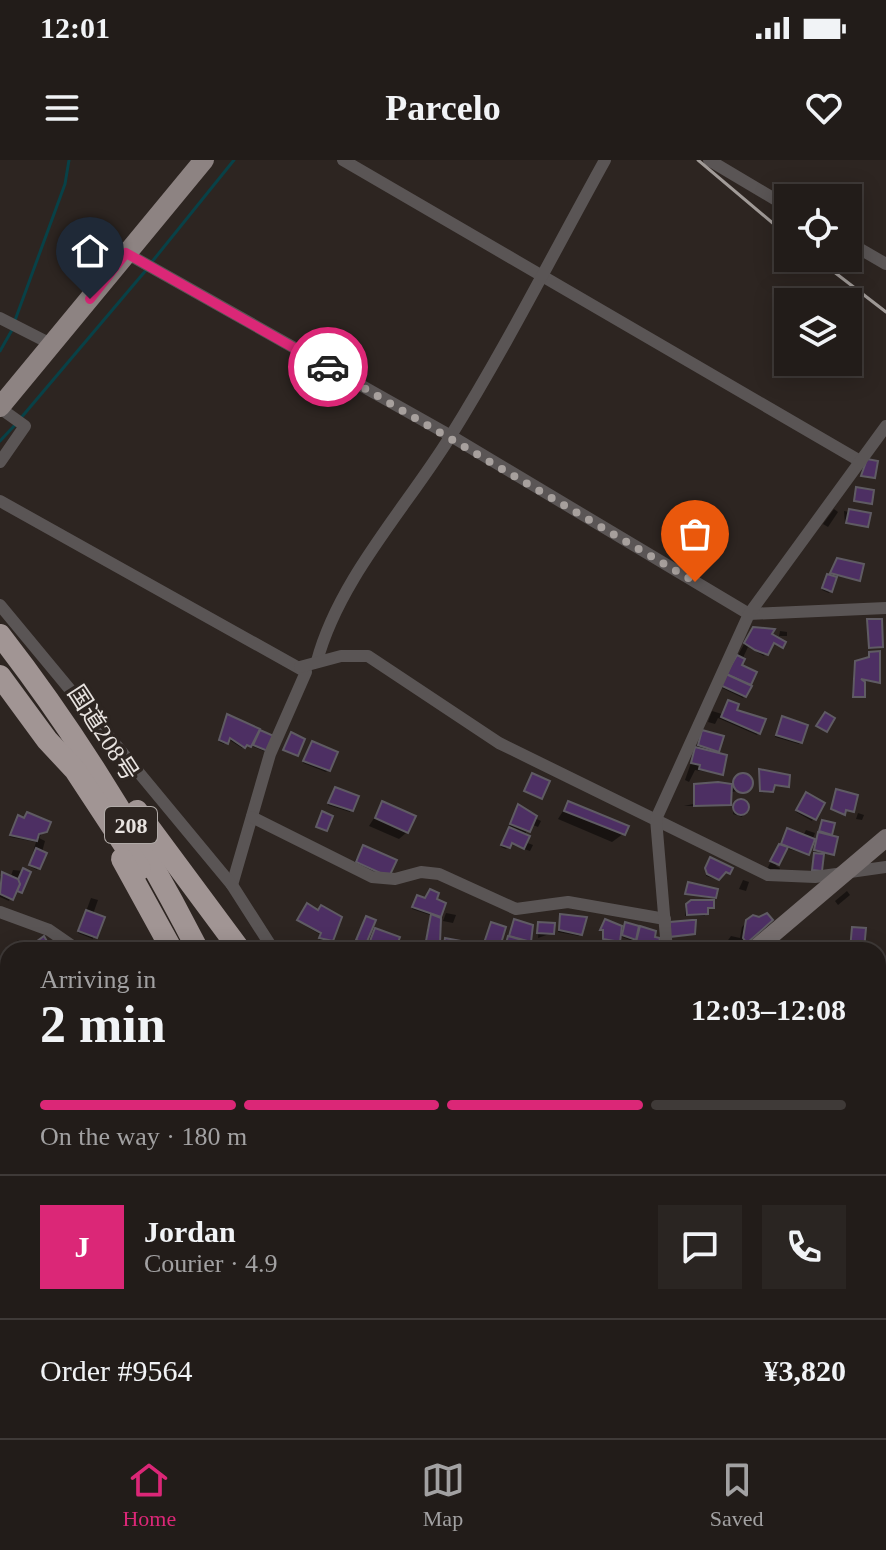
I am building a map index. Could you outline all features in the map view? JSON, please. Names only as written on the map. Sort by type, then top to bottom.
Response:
[{"type":"highway","name":"国道208号","points":[[0,635],[55,705],[131,824],[192,942]]},
{"type":"highway","name":"国道208号","points":[[0,676],[47,740],[75,770],[191,942]]},
{"type":"highway","points":[[55,705],[83,738],[234,942]]},
{"type":"highway","points":[[47,740],[106,832],[168,942]]},
{"type":"main road","points":[[0,407],[204,160]]},
{"type":"main road","points":[[763,942],[886,838]]},
{"type":"street","points":[[343,160],[860,461]]},
{"type":"street","points":[[317,661],[323,641],[362,566],[451,436],[605,160]]},
{"type":"street","points":[[709,160],[774,199]]},
{"type":"street","points":[[862,250],[886,264]]},
{"type":"street","points":[[126,253],[451,436],[749,614],[886,608]]},
{"type":"street","points":[[0,318],[53,345]]},
{"type":"street","points":[[0,407],[25,426],[0,462]]},
{"type":"street","points":[[666,942],[656,819],[749,614],[886,426]]},
{"type":"street","points":[[0,501],[306,672],[270,754],[232,885]]},
{"type":"street","points":[[0,605],[232,885],[268,942]]},
{"type":"street","points":[[300,667],[317,661],[368,656],[499,743],[768,875],[815,877],[886,867]]},
{"type":"street","points":[[252,817],[372,877],[395,879],[421,872],[439,874],[516,909],[568,902],[665,919]]},
{"type":"street","points":[[0,912],[49,930],[66,942]]},
{"type":"building","points":[[867,459],[878,461],[875,478],[861,476]]},
{"type":"building","points":[[856,487],[874,490],[872,504],[854,501]]},
{"type":"building","points":[[849,509],[871,513],[868,527],[846,523]]},
{"type":"building","points":[[837,558],[864,564],[860,581],[830,573]]},
{"type":"building","points":[[827,574],[837,577],[832,592],[822,588]]},
{"type":"building","points":[[867,619],[882,619],[883,647],[869,648]]},
{"type":"building","points":[[753,627],[775,629],[772,634],[786,642],[783,648],[774,643],[768,655],[744,643]]},
{"type":"building","points":[[880,651],[880,683],[861,679],[865,682],[865,697],[853,697],[855,661],[869,657],[869,652]]},
{"type":"building","points":[[737,655],[745,659],[742,665],[757,672],[751,685],[726,674]]},
{"type":"building","points":[[726,674],[752,686],[746,697],[720,685]]},
{"type":"building","points":[[728,700],[739,704],[737,710],[766,719],[760,734],[721,717]]},
{"type":"building","points":[[825,712],[835,718],[827,732],[816,726]]},
{"type":"building","points":[[227,714],[260,729],[251,747],[247,745],[245,748],[230,738],[228,744],[219,740]]},
{"type":"building","points":[[782,716],[808,725],[802,743],[776,735]]},
{"type":"building","points":[[260,730],[276,737],[270,752],[253,745]]},
{"type":"building","points":[[702,730],[724,736],[719,752],[698,745]]},
{"type":"building","points":[[291,732],[305,739],[298,756],[283,750]]},
{"type":"building","points":[[312,741],[338,752],[330,771],[303,761]]},
{"type":"building","points":[[695,747],[727,755],[723,775],[699,769],[700,765],[691,763]]},
{"type":"building","points":[[759,769],[790,775],[789,787],[775,785],[773,792],[760,791]]},
{"type":"building","points":[[532,773],[550,781],[542,799],[524,791]]},
{"type":"building","points":[[743,773],[750,776],[753,783],[750,790],[743,793],[736,790],[733,783],[736,776]]},
{"type":"building","points":[[694,784],[732,784],[731,805],[694,806]]},
{"type":"building","points":[[335,787],[359,796],[353,811],[328,803]]},
{"type":"building","points":[[836,789],[858,795],[854,812],[846,810],[845,815],[831,809]]},
{"type":"building","points":[[806,792],[825,803],[816,820],[796,810]]},
{"type":"building","points":[[738,799],[744,799],[749,807],[747,813],[738,815],[733,810],[733,804]]},
{"type":"building","points":[[382,801],[416,816],[408,833],[375,818]]},
{"type":"building","points":[[568,801],[629,826],[625,835],[564,811]]},
{"type":"building","points":[[518,804],[537,816],[530,832],[510,824]]},
{"type":"building","points":[[322,811],[333,816],[327,831],[316,827]]},
{"type":"building","points":[[27,812],[51,822],[47,832],[39,834],[37,841],[10,835],[18,815],[24,818]]},
{"type":"building","points":[[822,820],[835,823],[832,835],[819,831]]},
{"type":"building","points":[[509,827],[530,836],[524,849],[512,843],[510,848],[501,845]]},
{"type":"building","points":[[787,828],[815,839],[809,855],[781,844]]},
{"type":"building","points":[[818,832],[838,837],[834,855],[814,850]]},
{"type":"building","points":[[779,844],[788,847],[779,865],[770,861]]},
{"type":"building","points":[[363,845],[397,860],[389,877],[356,862]]},
{"type":"building","points":[[36,848],[47,853],[40,869],[29,865]]},
{"type":"building","points":[[814,853],[824,854],[822,871],[812,870]]},
{"type":"building","points":[[710,857],[733,868],[730,874],[726,872],[719,880],[707,874],[705,868]]},
{"type":"building","points":[[23,868],[31,872],[22,893],[17,891],[20,884],[17,882]]},
{"type":"building","points":[[2,872],[18,879],[20,884],[13,900],[0,894]]},
{"type":"building","points":[[688,882],[718,889],[716,898],[685,894]]},
{"type":"building","points":[[430,889],[439,893],[437,899],[446,903],[441,917],[412,907],[417,895],[425,898]]},
{"type":"building","points":[[691,900],[714,900],[714,908],[708,908],[708,914],[687,915],[686,904]]},
{"type":"building","points":[[307,903],[318,910],[321,905],[342,917],[333,941],[319,938],[321,933],[297,920]]},
{"type":"building","points":[[86,910],[105,917],[97,938],[78,931]]},
{"type":"building","points":[[767,913],[773,920],[746,942],[743,938],[746,920],[753,915],[759,917]]},
{"type":"building","points":[[431,914],[441,918],[440,942],[426,941]]},
{"type":"building","points":[[560,914],[587,917],[582,935],[559,930]]},
{"type":"building","points":[[366,916],[376,920],[367,942],[356,940]]},
{"type":"building","points":[[514,919],[533,925],[531,942],[509,936]]},
{"type":"building","points":[[605,919],[622,926],[620,942],[603,939],[603,930],[600,930]]},
{"type":"building","points":[[696,920],[695,934],[669,937],[670,922]]},
{"type":"building","points":[[491,922],[506,927],[501,942],[484,942]]},
{"type":"building","points":[[538,922],[555,923],[554,934],[537,933]]},
{"type":"building","points":[[625,922],[639,926],[636,940],[622,935]]},
{"type":"building","points":[[640,926],[656,931],[655,937],[660,938],[659,942],[636,942]]},
{"type":"building","points":[[852,927],[866,928],[865,942],[851,942]]},
{"type":"building","points":[[375,928],[400,937],[398,942],[370,941]]},
{"type":"building","points":[[508,936],[529,942],[506,942]]},
{"type":"building","points":[[445,938],[467,942],[444,942]]},
{"type":"waterway","points":[[14,323],[65,184],[69,160]]},
{"type":"waterway","points":[[151,263],[234,160]]},
{"type":"waterway","points":[[20,419],[147,269]]},
{"type":"waterway","points":[[0,351],[12,330]]},
{"type":"waterway","points":[[0,441],[15,425]]},
{"type":"railway","points":[[698,160],[774,224]]},
{"type":"railway","points":[[834,272],[886,312]]},
{"type":"way so far","points":[[328,367],[451,436],[695,582]]},
{"type":"route","points":[[90,299],[126,253],[328,367]]}]
